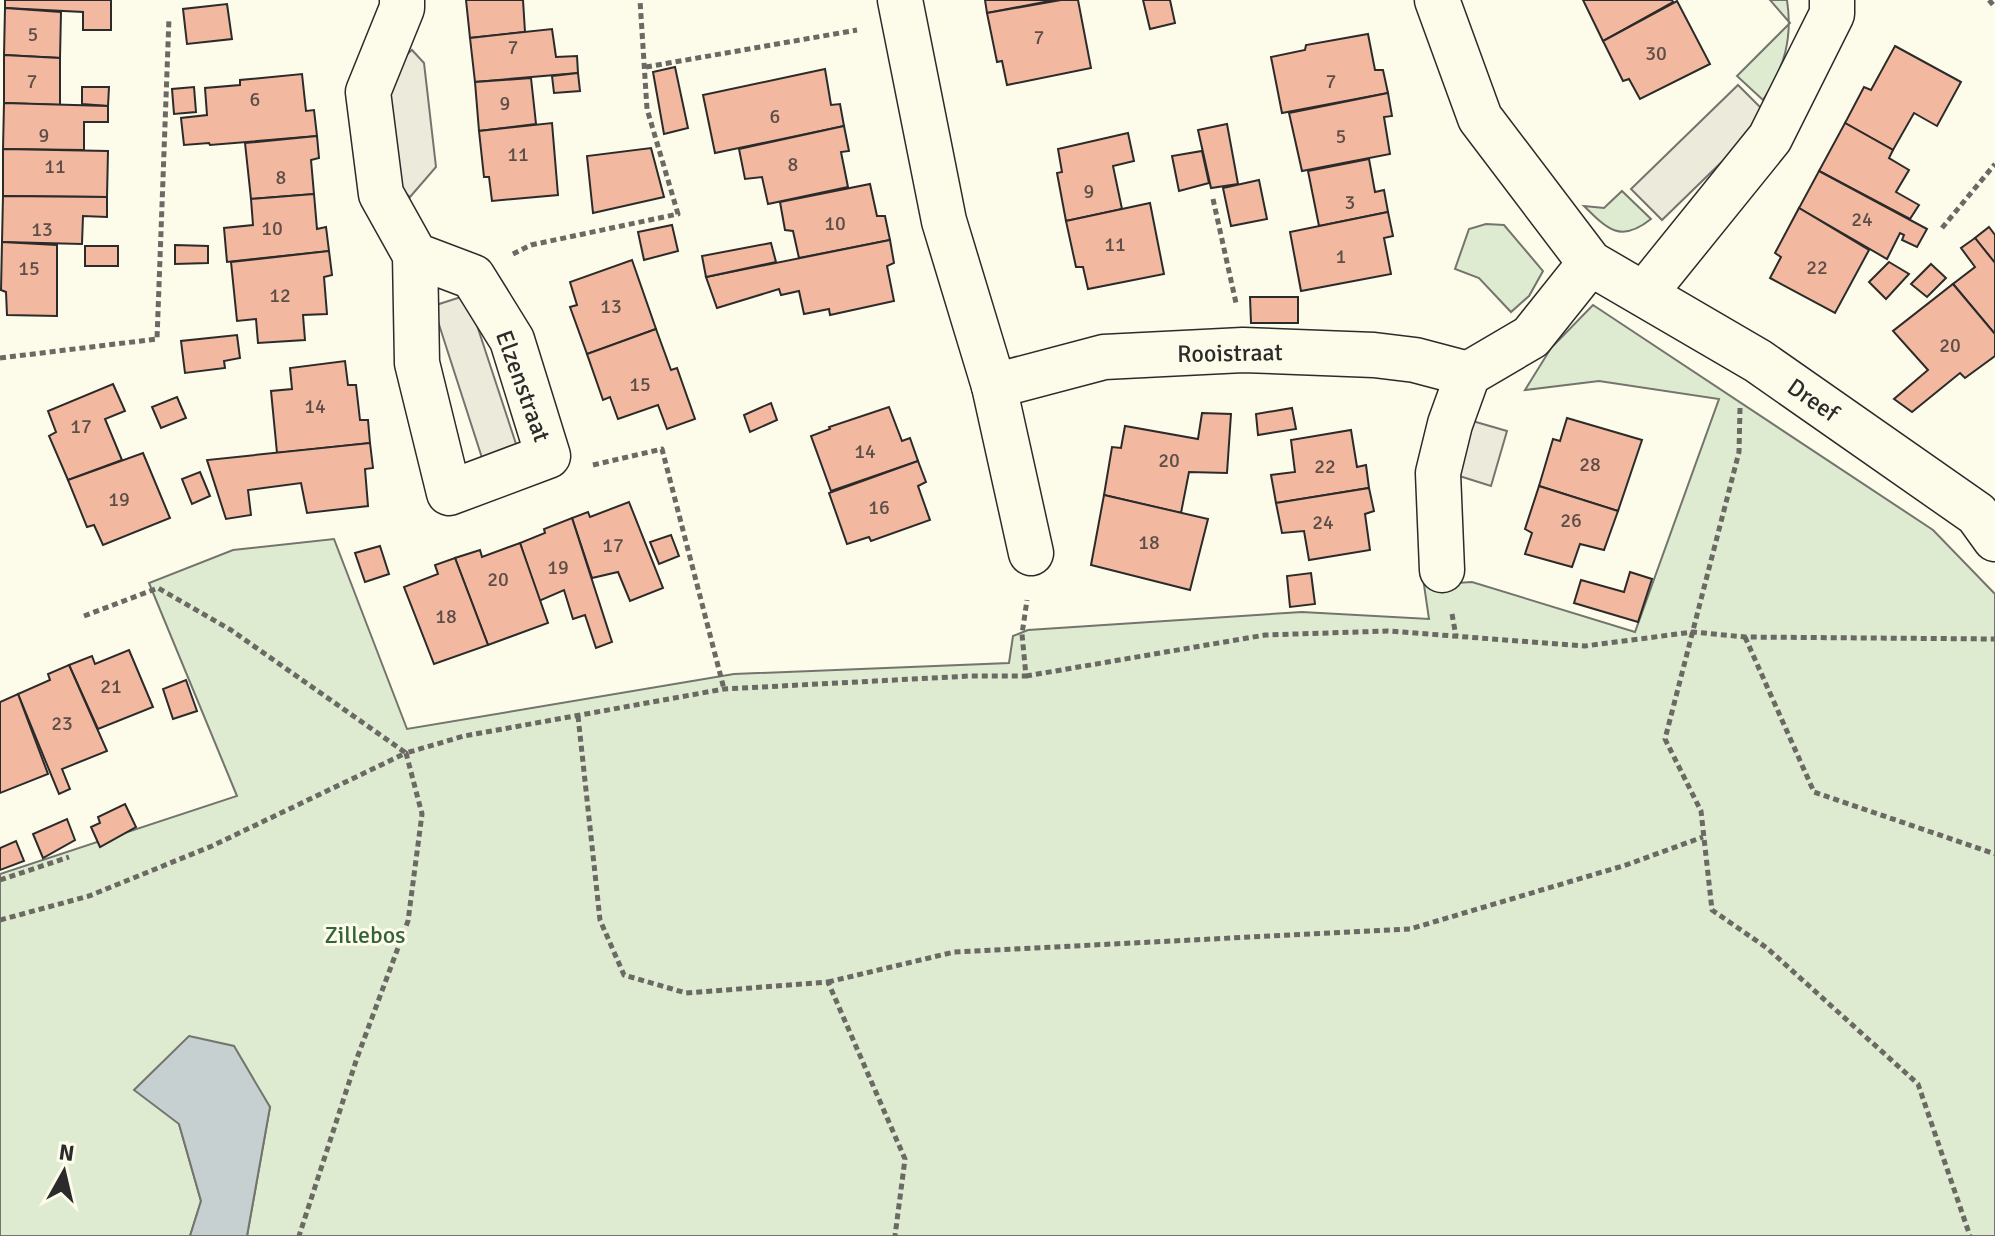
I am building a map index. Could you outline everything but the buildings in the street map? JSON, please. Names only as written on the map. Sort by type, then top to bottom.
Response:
[{"type":"street","name":"Elzenstraat","points":[[402,0],[402,8],[368,92],[381,194],[415,255],[417,363],[449,493],[548,456],[512,340],[473,277],[415,255]]},
{"type":"street","name":"Dreef","points":[[1437,0],[1480,118],[1590,263],[1758,361],[1989,516]]},
{"type":"street","points":[[1644,294],[1770,138],[1832,14],[1832,0]]},
{"type":"street","points":[[885,14],[994,386],[1029,574]]},
{"type":"street","points":[[1442,570],[1438,473],[1450,424],[1468,374],[1531,337],[1590,263]]},
{"type":"street","name":"Rooistraat","points":[[994,386],[1104,357],[1243,350],[1374,355],[1415,360],[1468,374]]},
{"type":"path","points":[[512,254],[531,245],[678,214],[647,109],[640,0]]},
{"type":"path","points":[[1989,0],[1995,7]]},
{"type":"path","points":[[646,67],[885,14]]},
{"type":"path","points":[[0,358],[157,339],[169,18]]},
{"type":"path","points":[[1942,228],[1995,164]]},
{"type":"path","points":[[1213,199],[1239,315]]},
{"type":"path","points":[[1740,401],[1739,452],[1665,739],[1701,811],[1712,910],[1767,948],[1918,1084],[1970,1236]]},
{"type":"path","points":[[588,466],[662,449],[724,689]]},
{"type":"path","points":[[1026,676],[1022,634],[1029,574]]},
{"type":"path","points":[[84,616],[158,588],[231,630],[406,753],[422,814],[408,921],[357,1058],[299,1236]]},
{"type":"path","points":[[0,920],[89,896],[212,846],[406,753],[464,736],[724,689],[1026,676],[1265,635],[1388,631],[1585,646],[1693,632],[1745,637],[1995,639]]},
{"type":"path","points":[[1745,637],[1814,792],[1995,854]]},
{"type":"path","points":[[578,716],[600,920],[624,975],[686,993],[828,982],[954,952],[1410,929],[1626,865],[1703,837]]},
{"type":"path","points":[[0,880],[69,857]]},
{"type":"path","points":[[828,982],[905,1159],[895,1236]]},
{"type":"green space","points":[[1770,0],[1787,0],[1789,21]]},
{"type":"green space","points":[[1789,24],[1781,65],[1763,100],[1737,76]]},
{"type":"green space","points":[[1622,191],[1651,219],[1623,232],[1600,222],[1584,206],[1604,208]]},
{"type":"green space","points":[[1486,224],[1504,225],[1543,271],[1529,296],[1511,312],[1479,278],[1455,269],[1469,229]]},
{"type":"green space","name":"Zillebos","points":[[1593,305],[1933,530],[1995,594],[1995,1236],[247,1236],[270,1107],[179,1124],[201,1201],[190,1236],[0,1236],[0,874],[237,796],[149,583],[233,550],[334,539],[407,729],[734,674],[1009,663],[1013,636],[1028,630],[1302,612],[1429,619],[1424,585],[1472,582],[1635,632],[1719,399],[1599,381],[1525,390],[1551,348]]},
{"type":"shaded area","points":[[412,50],[424,63],[436,167],[410,197],[394,184],[383,75]]},
{"type":"shaded area","points":[[1738,85],[1769,116],[1662,220],[1631,189]]},
{"type":"shaded area","points":[[467,295],[519,453],[484,464],[433,306]]},
{"type":"shaded area","points":[[1469,420],[1507,431],[1491,486],[1453,474]]},
{"type":"shaded area","points":[[189,1036],[234,1046],[270,1107],[247,1236],[190,1236],[201,1201],[179,1124],[134,1090]]}]
